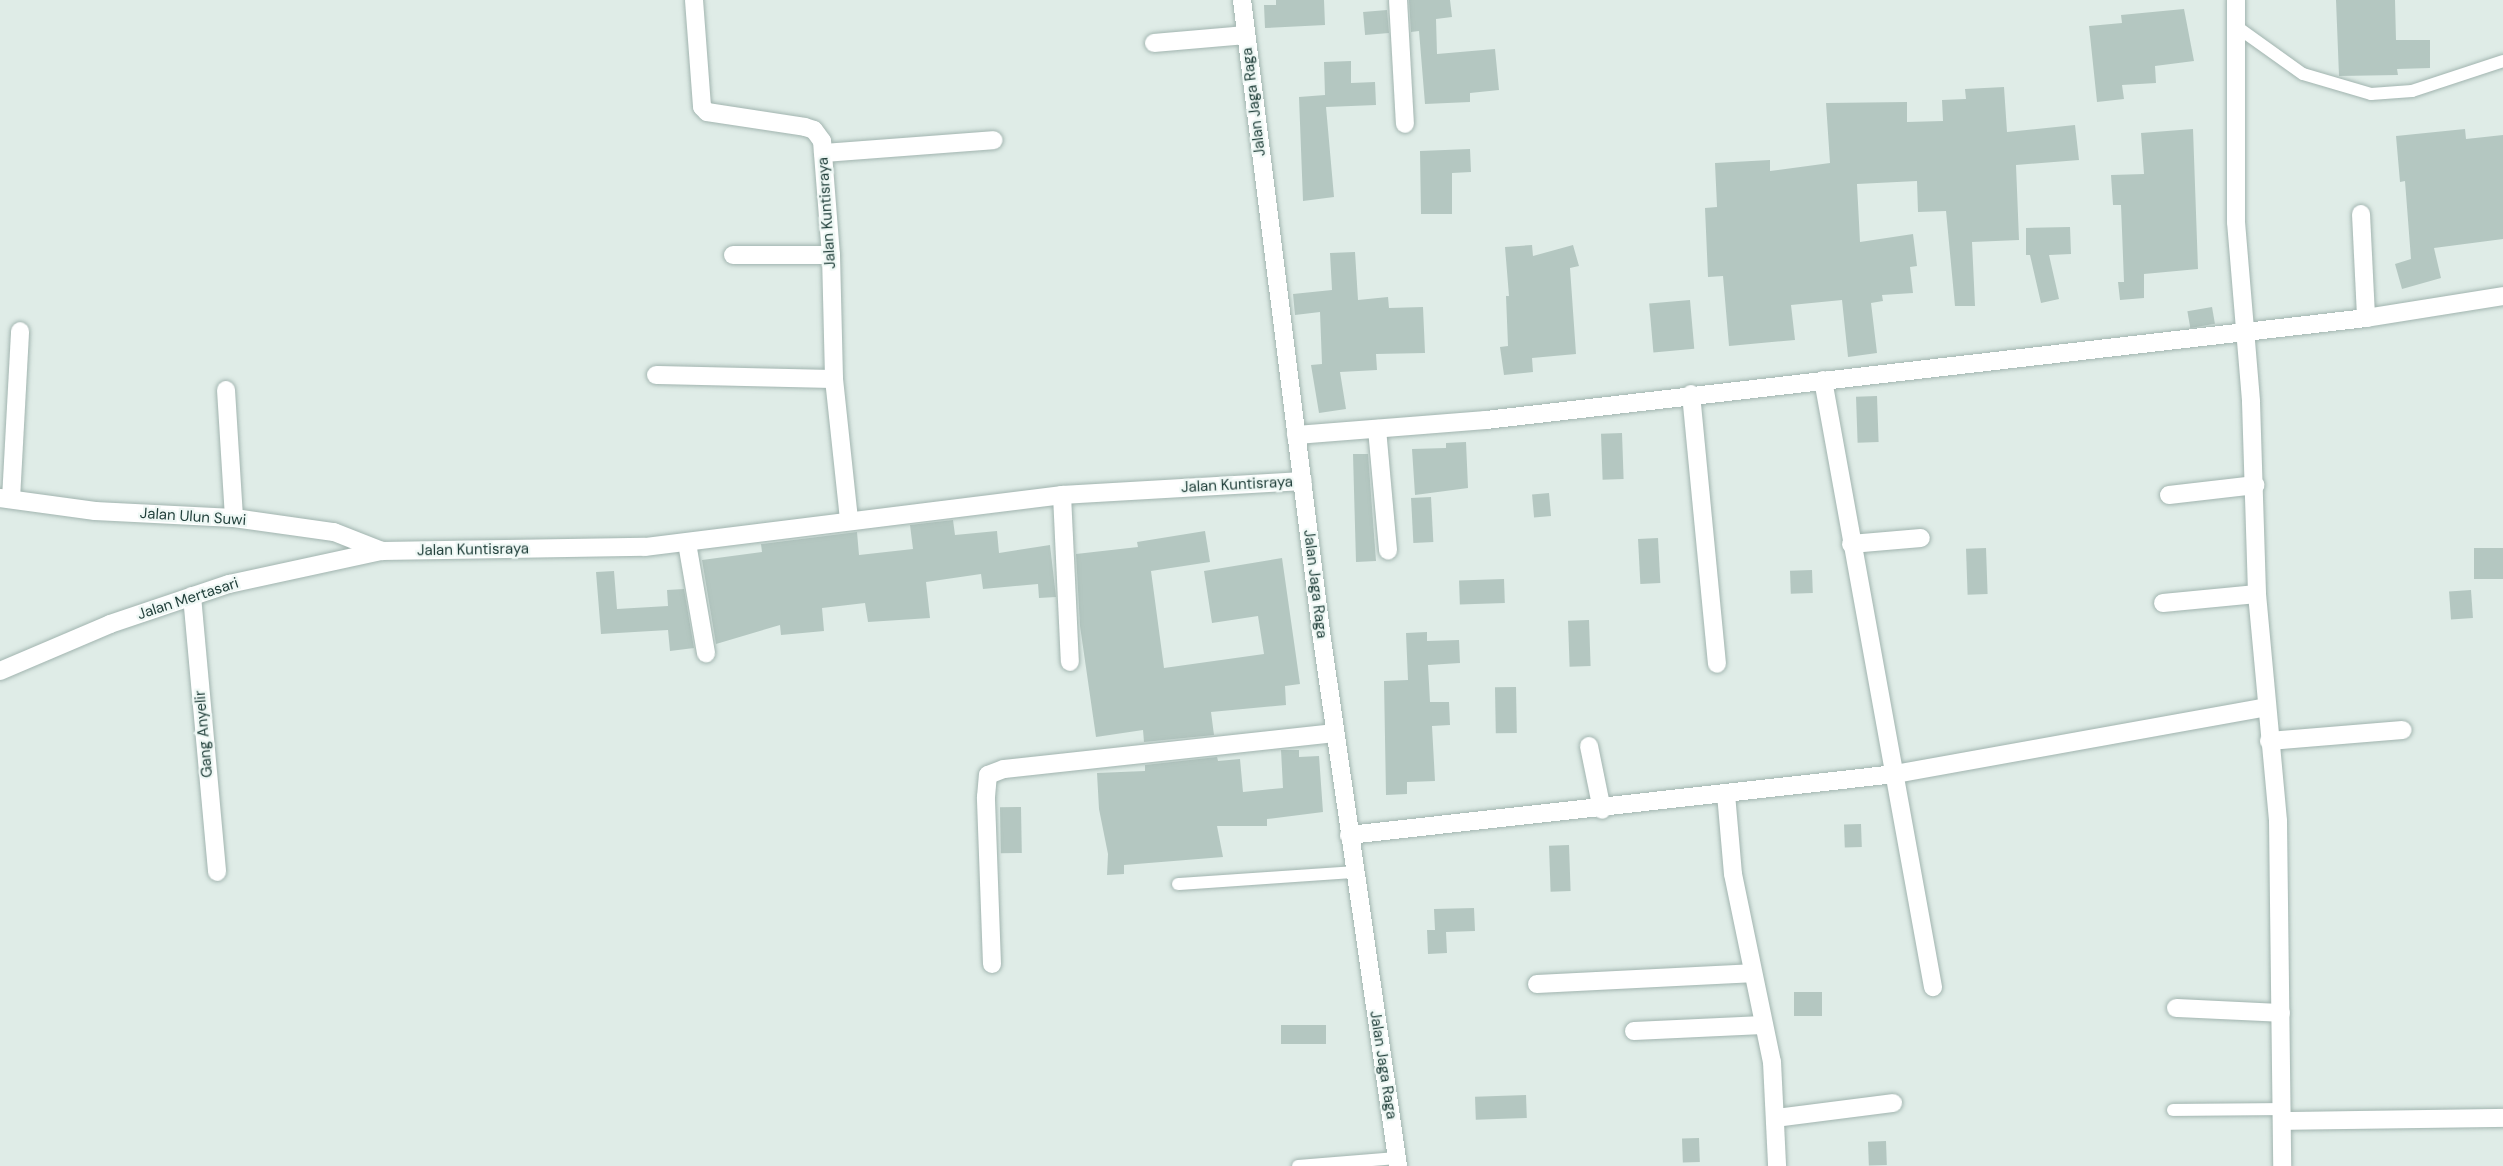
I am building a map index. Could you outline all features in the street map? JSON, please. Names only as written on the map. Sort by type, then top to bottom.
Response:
[{"type":"street","name":"Jalan Kuntisraya","points":[[694,0],[702,107],[707,112],[814,130],[822,141],[831,255],[834,379],[849,520]]},
{"type":"street","name":"Jalan Jaga Raga","points":[[1242,0],[1335,733],[1397,1162]]},
{"type":"street","points":[[1398,0],[1405,124]]},
{"type":"street","points":[[2236,0],[2236,222],[2255,485],[2257,594],[2278,821],[2282,1166]]},
{"type":"street","points":[[1154,43],[1245,36]]},
{"type":"street","points":[[823,153],[994,140]]},
{"type":"street","points":[[2361,214],[2366,318]]},
{"type":"street","points":[[733,255],[831,255]]},
{"type":"street","points":[[1296,435],[1486,420],[1691,394],[2366,318],[2503,296]]},
{"type":"street","points":[[5,498],[20,331]]},
{"type":"street","points":[[656,375],[834,379]]},
{"type":"street","points":[[1823,380],[1933,987]]},
{"type":"street","points":[[226,390],[234,518]]},
{"type":"street","points":[[1691,394],[1717,664]]},
{"type":"street","points":[[1377,429],[1388,551]]},
{"type":"street","name":"Jalan Kuntisraya","points":[[382,551],[687,543],[849,520],[1062,495],[1303,481]]},
{"type":"street","points":[[2169,495],[2255,485]]},
{"type":"street","points":[[1062,495],[1070,662]]},
{"type":"street","name":"Jalan Ulun Suwi","points":[[5,498],[95,511],[234,518],[334,532],[382,551]]},
{"type":"street","points":[[1851,544],[1921,538]]},
{"type":"street","points":[[687,543],[706,652]]},
{"type":"street","name":"Jalan Mertasari","points":[[0,671],[110,624],[229,584],[382,551]]},
{"type":"street","points":[[2163,603],[2257,594]]},
{"type":"street","name":"Gang Anyelir","points":[[192,596],[217,872]]},
{"type":"street","points":[[1349,835],[1602,810],[1895,774],[2266,706]]},
{"type":"street","points":[[2269,741],[2403,729]]},
{"type":"street","points":[[992,964],[986,797],[988,775],[1004,769],[1335,733]]},
{"type":"street","points":[[1588,746],[1602,810]]},
{"type":"street","points":[[1726,795],[1733,874],[1751,973],[1772,1062],[1777,1166]]},
{"type":"street","points":[[1537,984],[1751,973]]},
{"type":"street","points":[[2176,1008],[2281,1013]]},
{"type":"street","points":[[1634,1031],[1763,1025]]},
{"type":"street","points":[[1776,1118],[1893,1103]]},
{"type":"street","points":[[2282,1115],[2503,1118]]},
{"type":"lane","points":[[2237,27],[2303,74],[2371,94],[2412,91],[2503,61]]},
{"type":"lane","points":[[1178,884],[1354,872]]},
{"type":"lane","points":[[2173,1110],[2282,1115]]},
{"type":"lane","points":[[1298,1166],[1397,1162]]},
{"type":"building","points":[[1276,0],[1324,0],[1325,25],[1265,28],[1264,5],[1276,5]]},
{"type":"building","points":[[1409,0],[1450,0],[1452,17],[1436,19],[1437,54],[1495,49],[1499,90],[1470,93],[1470,102],[1425,104],[1419,31],[1411,32]]},
{"type":"building","points":[[2336,0],[2395,0],[2396,40],[2430,40],[2430,68],[2397,69],[2398,75],[2339,76]]},
{"type":"building","points":[[2184,9],[2194,61],[2155,66],[2156,83],[2122,85],[2124,99],[2097,102],[2089,26],[2122,23],[2121,15]]},
{"type":"building","points":[[1387,10],[1389,33],[1365,35],[1363,12]]},
{"type":"building","points":[[1351,61],[1351,83],[1375,82],[1376,105],[1326,107],[1334,197],[1303,201],[1299,97],[1325,95],[1324,62]]},
{"type":"building","points":[[2004,87],[2007,132],[2075,125],[2079,160],[2016,165],[2019,240],[1972,242],[1975,306],[1955,306],[1946,211],[1918,212],[1917,181],[1857,184],[1860,242],[1913,234],[1917,266],[1910,267],[1913,293],[1882,295],[1883,301],[1871,303],[1877,353],[1848,357],[1842,300],[1791,305],[1795,340],[1729,346],[1723,276],[1708,277],[1705,208],[1717,207],[1715,163],[1770,160],[1770,171],[1830,163],[1826,103],[1907,102],[1907,122],[1943,121],[1942,100],[1966,99],[1965,89]]},
{"type":"building","points":[[2193,129],[2198,269],[2144,274],[2144,298],[2120,300],[2118,282],[2124,282],[2121,205],[2113,205],[2111,175],[2144,174],[2141,133]]},
{"type":"building","points":[[2465,129],[2466,139],[2503,135],[2503,239],[2434,248],[2441,278],[2402,289],[2395,264],[2411,259],[2405,181],[2400,182],[2396,136]]},
{"type":"building","points":[[1470,149],[1471,172],[1452,173],[1452,214],[1421,214],[1420,151]]},
{"type":"building","points":[[2070,227],[2071,254],[2049,255],[2059,299],[2041,303],[2030,255],[2026,255],[2026,228]]},
{"type":"building","points":[[1532,245],[1533,256],[1573,245],[1579,266],[1570,268],[1576,354],[1532,358],[1533,372],[1504,375],[1500,347],[1508,346],[1506,296],[1509,296],[1505,247]]},
{"type":"building","points":[[1355,252],[1358,300],[1388,297],[1389,308],[1423,307],[1425,353],[1376,354],[1377,370],[1340,372],[1346,409],[1319,413],[1311,365],[1322,364],[1320,312],[1295,315],[1293,294],[1332,290],[1330,253]]},
{"type":"building","points":[[1690,300],[1694,349],[1653,352],[1649,304]]},
{"type":"building","points":[[2212,307],[2215,324],[2190,328],[2187,311]]},
{"type":"building","points":[[1877,396],[1879,442],[1858,443],[1856,397]]},
{"type":"building","points":[[1622,433],[1624,479],[1603,480],[1601,434]]},
{"type":"building","points":[[1466,442],[1468,488],[1415,495],[1412,449],[1446,448],[1446,443]]},
{"type":"building","points":[[1353,454],[1368,454],[1376,561],[1356,562]]},
{"type":"building","points":[[1549,493],[1551,516],[1534,517],[1532,494]]},
{"type":"building","points":[[1431,497],[1433,542],[1413,543],[1411,498]]},
{"type":"building","points":[[953,520],[955,535],[997,531],[999,553],[1050,545],[1056,597],[1039,598],[1038,584],[983,589],[981,574],[926,582],[930,618],[868,622],[865,603],[822,608],[824,631],[781,635],[780,625],[716,644],[702,560],[762,552],[761,544],[857,532],[859,555],[913,549],[910,525]]},
{"type":"building","points":[[1205,531],[1210,562],[1151,571],[1164,668],[1264,654],[1258,616],[1212,623],[1204,571],[1282,558],[1300,684],[1285,686],[1286,705],[1211,712],[1214,735],[1144,742],[1143,730],[1096,737],[1080,626],[1076,554],[1138,547],[1137,542]]},
{"type":"building","points":[[1658,538],[1660,583],[1640,584],[1638,539]]},
{"type":"building","points":[[1986,548],[1988,594],[1968,595],[1966,549]]},
{"type":"building","points":[[2474,548],[2503,548],[2503,579],[2474,579]]},
{"type":"building","points":[[1812,570],[1813,593],[1791,594],[1790,571]]},
{"type":"building","points":[[614,571],[617,609],[668,606],[667,590],[684,589],[694,648],[670,651],[668,630],[601,634],[596,572]]},
{"type":"building","points":[[1504,579],[1505,603],[1460,605],[1459,581]]},
{"type":"building","points":[[2471,590],[2473,618],[2451,619],[2449,592]]},
{"type":"building","points":[[1589,620],[1591,666],[1570,667],[1568,621]]},
{"type":"building","points":[[1427,632],[1427,641],[1459,640],[1460,663],[1428,665],[1430,702],[1449,702],[1450,725],[1432,726],[1435,781],[1407,782],[1407,794],[1386,795],[1384,681],[1408,680],[1406,633]]},
{"type":"building","points":[[1495,687],[1516,687],[1517,733],[1496,733]]},
{"type":"building","points":[[1281,750],[1299,750],[1299,757],[1319,756],[1323,812],[1267,819],[1267,826],[1217,826],[1223,857],[1124,865],[1124,874],[1107,875],[1108,854],[1099,809],[1097,773],[1145,771],[1145,765],[1217,757],[1218,761],[1240,759],[1243,792],[1283,788]]},
{"type":"building","points":[[1000,807],[1021,807],[1022,853],[1001,853]]},
{"type":"building","points":[[1861,824],[1862,847],[1845,848],[1844,825]]},
{"type":"building","points":[[1569,845],[1571,891],[1551,892],[1549,846]]},
{"type":"building","points":[[1474,908],[1475,931],[1446,932],[1447,953],[1428,954],[1427,930],[1435,930],[1434,909]]},
{"type":"building","points":[[1794,992],[1822,992],[1822,1016],[1794,1016]]},
{"type":"building","points":[[1281,1025],[1326,1025],[1326,1044],[1281,1044]]},
{"type":"building","points":[[1526,1095],[1527,1118],[1476,1120],[1475,1097]]},
{"type":"building","points":[[1699,1138],[1700,1162],[1683,1163],[1682,1139]]},
{"type":"building","points":[[1886,1141],[1887,1165],[1869,1166],[1868,1142]]}]
